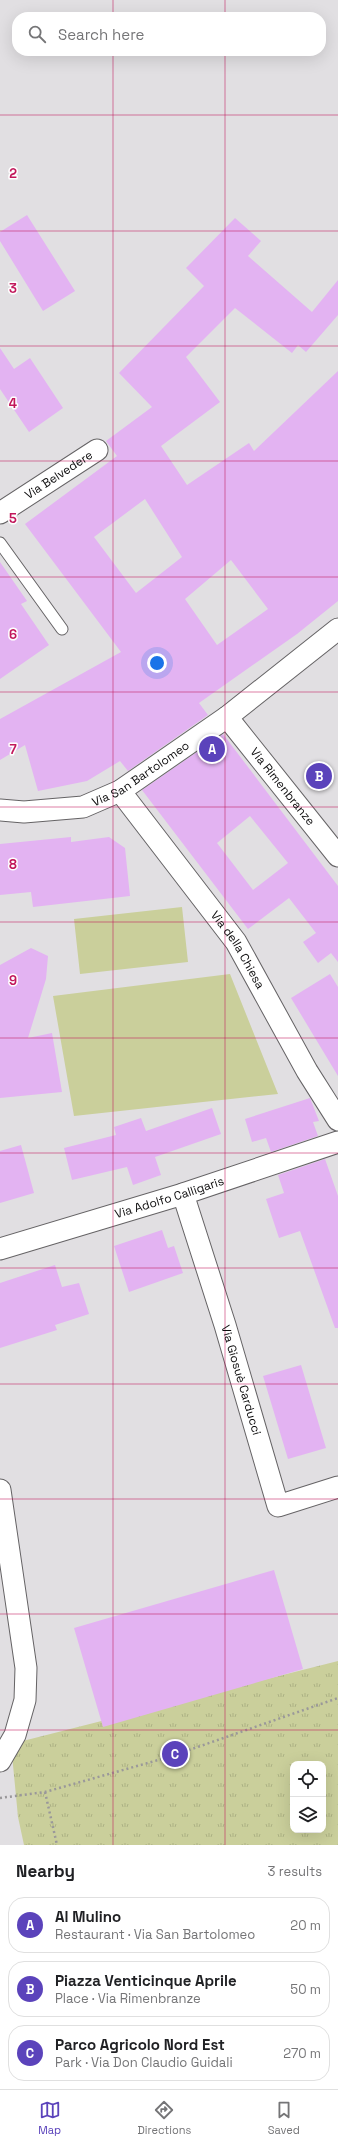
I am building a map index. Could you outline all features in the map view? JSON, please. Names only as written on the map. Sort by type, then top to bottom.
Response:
[{"type":"street","name":"Via Belvedere","points":[[0,513],[97,450]]},
{"type":"street","name":"Via San Bartolomeo","points":[[0,810],[24,812],[83,807],[120,791],[227,717],[338,629]]},
{"type":"street","name":"Via Rimenbranze","points":[[227,717],[338,856]]},
{"type":"street","name":"Via della Chiesa","points":[[120,791],[236,942],[307,1071],[338,1120]]},
{"type":"street","name":"Via Adolfo Calligaris","points":[[0,1248],[183,1194],[338,1142]]},
{"type":"street","name":"Via Giosuè Carducci","points":[[183,1194],[225,1325],[278,1506],[338,1487]]},
{"type":"street","points":[[0,1490],[26,1668],[25,1700],[15,1735],[0,1761]]},
{"type":"lane","points":[[0,543],[62,629]]},
{"type":"path","points":[[0,1798],[45,1792],[169,1758],[338,1698]]},
{"type":"path","points":[[45,1792],[57,1845]]},
{"type":"green space","points":[[182,907],[188,962],[80,974],[74,919]]},
{"type":"green space","points":[[230,974],[278,1094],[74,1116],[53,996]]},
{"type":"green space","points":[[338,1661],[338,1845],[24,1845],[18,1817],[11,1744]]},
{"type":"building","points":[[27,215],[75,291],[43,311],[0,241],[0,232]]},
{"type":"building","points":[[235,218],[261,241],[248,256],[312,312],[338,280],[338,315],[306,352],[298,345],[292,353],[235,308],[186,357],[220,402],[161,446],[187,485],[249,443],[254,451],[338,371],[338,601],[297,634],[199,703],[208,715],[128,771],[120,761],[87,781],[38,791],[25,745],[0,760],[0,719],[121,652],[25,524],[117,456],[106,441],[152,407],[119,373],[204,286],[186,268]],"holes":[[[145,499],[182,557],[136,593],[94,537]],[[231,560],[268,609],[217,645],[185,599]]]},
{"type":"building","points":[[0,348],[14,369],[30,358],[63,408],[29,432],[0,389]]},
{"type":"building","points":[[0,562],[27,601],[21,604],[49,645],[0,679]]},
{"type":"building","points":[[223,734],[338,886],[338,962],[331,953],[318,963],[303,942],[316,933],[289,898],[248,929],[142,790]],"holes":[[[250,816],[288,863],[253,890],[217,843]]]},
{"type":"building","points":[[71,837],[71,842],[109,837],[125,848],[130,896],[33,907],[31,892],[0,895],[0,844]]},
{"type":"building","points":[[31,948],[48,956],[46,979],[28,1038],[52,1033],[62,1092],[0,1098],[0,965]]},
{"type":"building","points":[[330,974],[338,987],[338,1076],[291,998]]},
{"type":"building","points":[[310,1098],[319,1121],[313,1122],[318,1136],[271,1152],[266,1138],[252,1142],[245,1119]]},
{"type":"building","points":[[212,1108],[221,1134],[155,1157],[161,1175],[133,1185],[127,1167],[72,1180],[64,1148],[116,1135],[114,1127],[141,1118],[146,1131]]},
{"type":"building","points":[[21,1145],[34,1193],[0,1203],[0,1151]]},
{"type":"building","points":[[325,1159],[338,1196],[338,1328],[335,1328],[300,1231],[279,1238],[266,1199],[284,1193],[278,1175]]},
{"type":"building","points":[[162,1230],[168,1248],[174,1246],[183,1273],[129,1292],[114,1246]]},
{"type":"building","points":[[55,1265],[62,1287],[79,1283],[89,1314],[55,1325],[57,1330],[0,1348],[0,1283]]},
{"type":"building","points":[[301,1365],[326,1448],[288,1459],[263,1376]]},
{"type":"building","points":[[274,1570],[303,1669],[103,1727],[74,1628]]},
{"type":"place","name":"Al Mulino","points":[[212,749]]},
{"type":"place","name":"Piazza Venticinque Aprile","points":[[319,776]]},
{"type":"place","name":"Parco Agricolo Nord Est","points":[[175,1754]]}]
